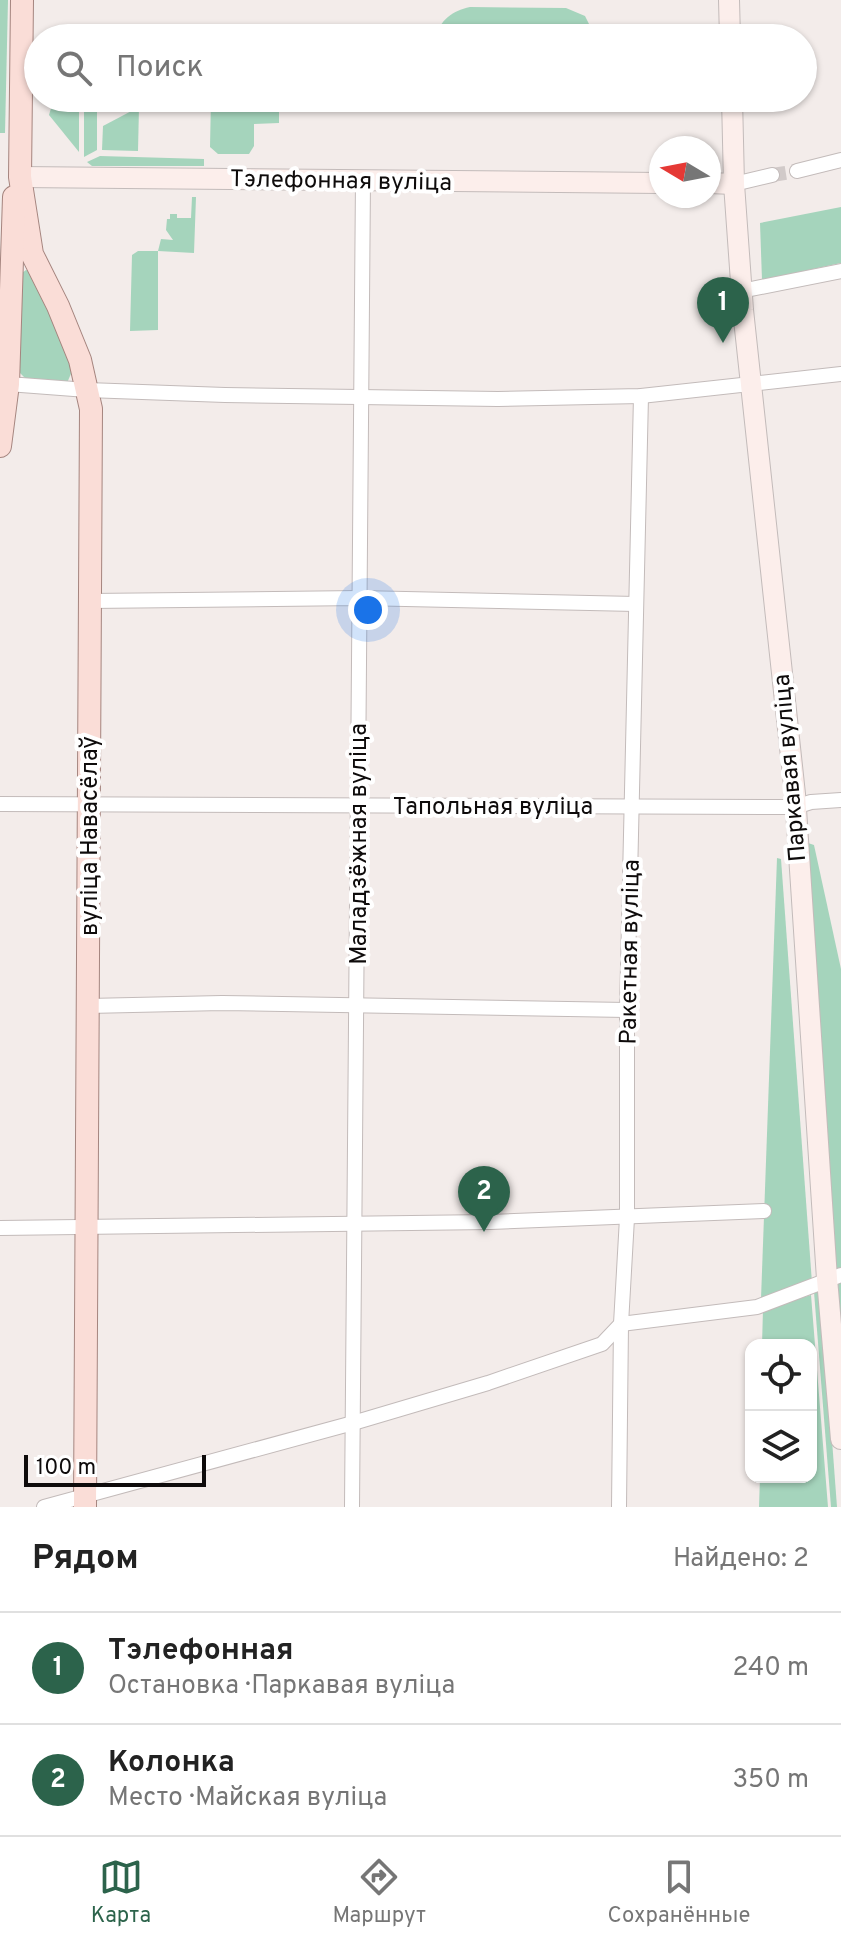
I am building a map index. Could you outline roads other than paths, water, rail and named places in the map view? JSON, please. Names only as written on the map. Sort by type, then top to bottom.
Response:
[{"type":"main road","points":[[0,446],[8,384],[12,201],[20,177],[22,0]]},
{"type":"main road","name":"вуліца Навасёлаў","points":[[20,177],[32,254],[80,360],[91,409],[85,1502]]},
{"type":"street","points":[[729,0],[730,24]]},
{"type":"street","name":"Паркавая вуліца","points":[[732,112],[734,184],[749,384],[795,807],[834,1277],[841,1439]]},
{"type":"street","points":[[797,171],[841,160]]},
{"type":"street","points":[[721,183],[734,184],[772,175]]},
{"type":"street","name":"Тэлефонная вуліца","points":[[20,177],[649,183]]},
{"type":"street","name":"Маладзёжная вуліца","points":[[352,1507],[363,180]]},
{"type":"street","points":[[741,291],[841,271]]},
{"type":"street","points":[[8,384],[87,390],[498,399],[641,396],[841,374]]},
{"type":"street","name":"Ракетная вуліца","points":[[619,1507],[641,396]]},
{"type":"street","points":[[90,601],[359,598],[636,604]]},
{"type":"street","name":"Тапольная вуліца","points":[[0,804],[795,807],[811,802],[841,800]]},
{"type":"street","points":[[88,1006],[356,1005],[627,1010]]},
{"type":"street","points":[[0,1228],[627,1218],[764,1211]]},
{"type":"street","points":[[44,1507],[85,1502],[488,1383],[602,1344],[621,1324],[757,1307],[834,1277]]},
{"type":"tunnel","points":[[772,175],[797,171]]},
{"type":"place","name":"Тэлефонная","points":[[723,343]]},
{"type":"place","name":"Колонка","points":[[484,1232]]}]
